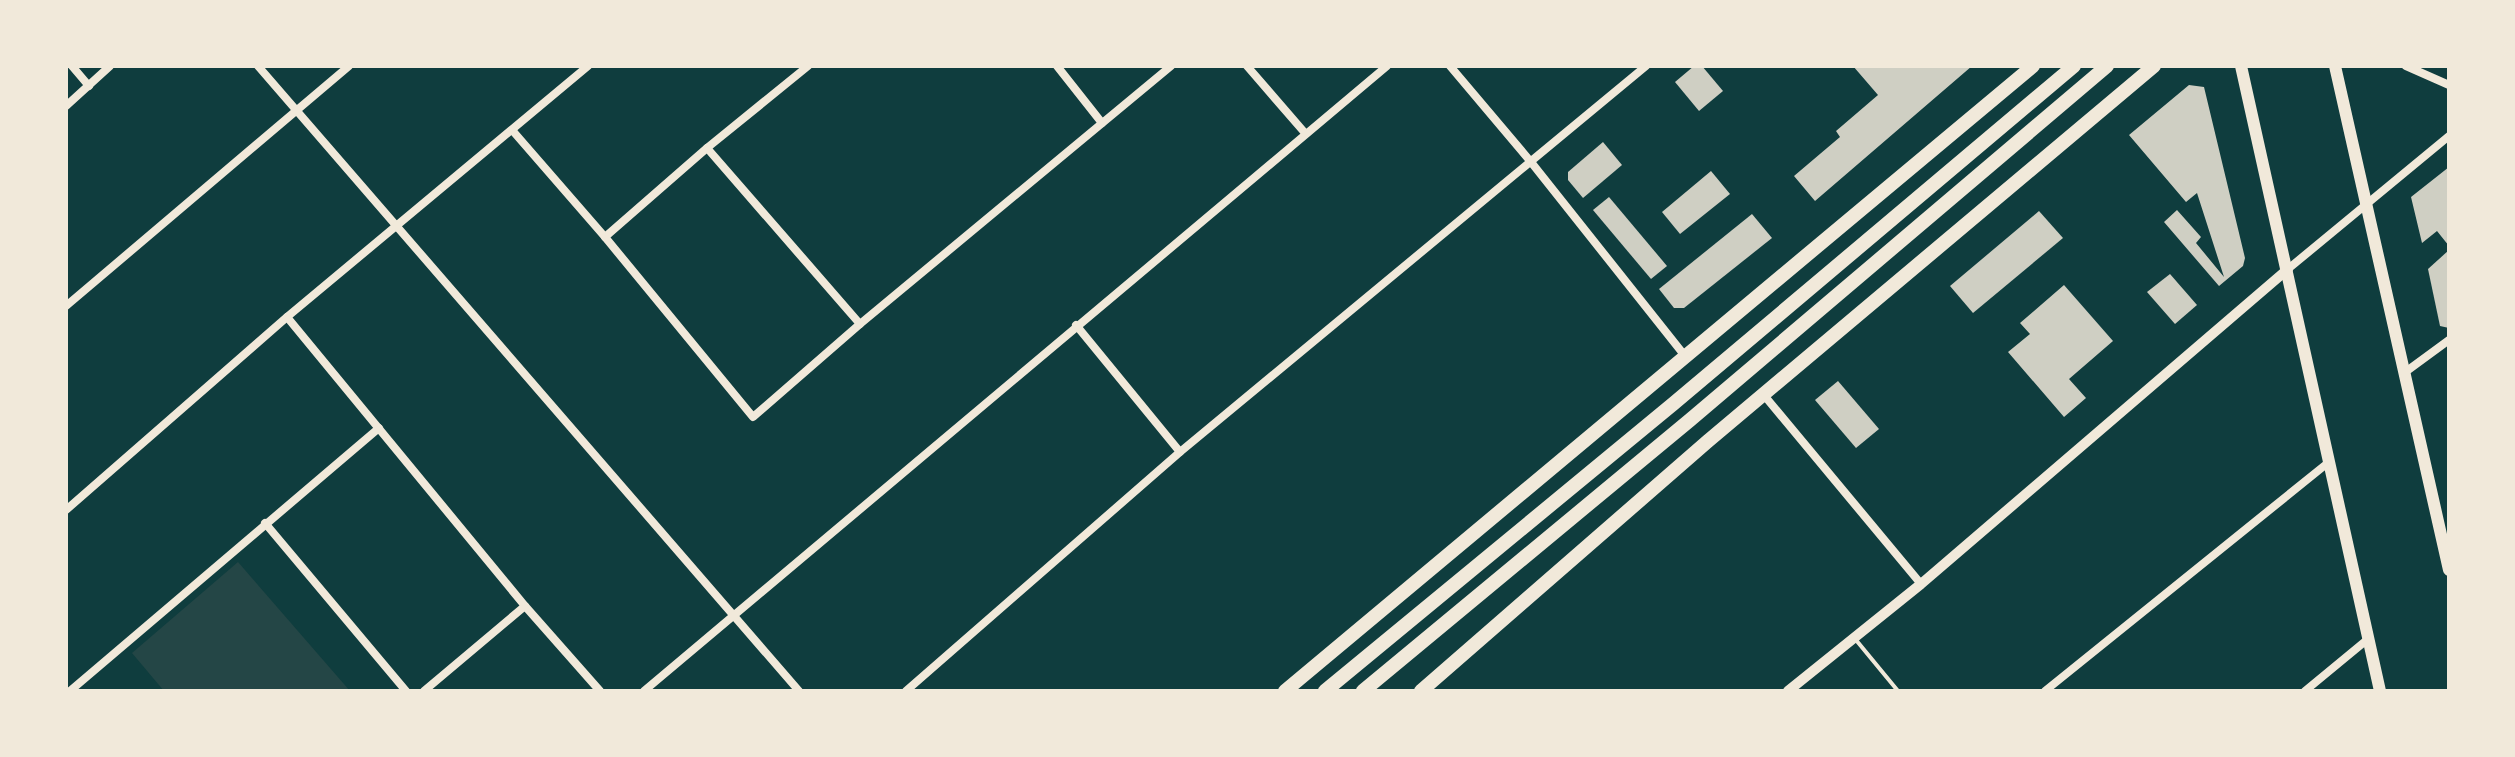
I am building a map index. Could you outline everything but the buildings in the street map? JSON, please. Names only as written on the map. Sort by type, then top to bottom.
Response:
[{"type":"main road","points":[[1285,691],[2033,66]]},
{"type":"main road","points":[[1325,691],[1673,404],[2074,66]]},
{"type":"main road","points":[[1363,691],[1702,410],[2107,66]]},
{"type":"main road","points":[[1421,691],[1763,394],[2154,66]]},
{"type":"main road","points":[[2241,66],[2380,691]]},
{"type":"main road","points":[[2335,66],[2448,561]]},
{"type":"street","points":[[72,66],[89,86]]},
{"type":"street","points":[[66,106],[110,66]]},
{"type":"street","points":[[258,66],[799,691]]},
{"type":"street","points":[[66,306],[349,66]]},
{"type":"street","points":[[66,510],[287,317],[588,66]]},
{"type":"street","points":[[605,237],[808,66]]},
{"type":"street","points":[[1057,66],[1102,123]]},
{"type":"street","points":[[512,130],[605,237],[753,417],[860,324],[1171,66]]},
{"type":"street","points":[[1247,66],[1305,133]]},
{"type":"street","points":[[644,691],[1387,66]]},
{"type":"street","points":[[1450,66],[1531,162],[1685,356]]},
{"type":"street","points":[[906,691],[1180,452],[1646,66]]},
{"type":"street","points":[[2406,66],[2449,85]]},
{"type":"street","points":[[1788,691],[1921,584],[2288,269],[2449,136]]},
{"type":"street","points":[[707,148],[860,324]]},
{"type":"street","points":[[287,317],[525,606],[600,691]]},
{"type":"street","points":[[1076,325],[1180,452]]},
{"type":"street","points":[[2404,373],[2449,340]]},
{"type":"street","points":[[1763,394],[1921,584]]},
{"type":"street","points":[[70,691],[379,428]]},
{"type":"street","points":[[2045,691],[2329,462]]},
{"type":"street","points":[[265,523],[406,691]]},
{"type":"street","points":[[424,691],[525,606]]},
{"type":"street","points":[[2305,691],[2368,639]]},
{"type":"lane","points":[[1853,637],[1898,691]]},
{"type":"shaded area","points":[[238,562],[350,691],[164,691],[132,653]]}]
